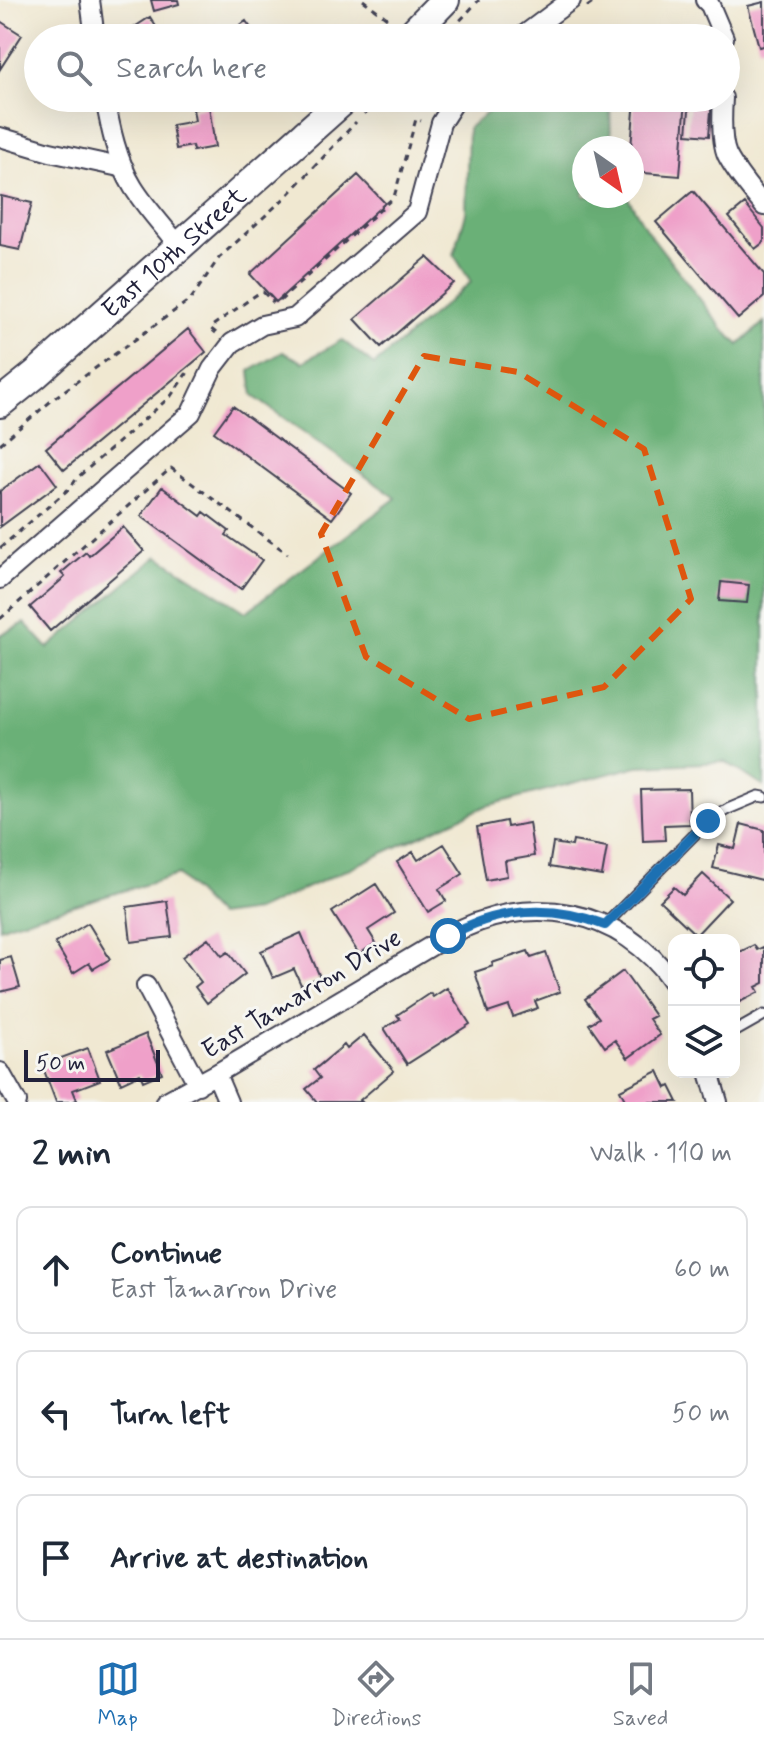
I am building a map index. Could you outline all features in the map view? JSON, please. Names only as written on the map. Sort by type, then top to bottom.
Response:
[{"type":"main road","points":[[408,24],[445,0]]},
{"type":"main road","name":"East 10th Street","points":[[0,403],[330,112]]},
{"type":"street","points":[[90,0],[93,24]]},
{"type":"street","points":[[705,0],[718,24]]},
{"type":"street","points":[[537,24],[566,1]]},
{"type":"street","points":[[109,112],[124,168],[138,193],[179,246]]},
{"type":"street","points":[[0,579],[191,413],[212,369],[232,343],[262,325],[295,318],[417,212],[441,123],[448,112]]},
{"type":"street","points":[[722,112],[726,153],[764,206]]},
{"type":"street","points":[[0,137],[50,152],[124,168]]},
{"type":"street","name":"East Tamarron Drive","points":[[165,1102],[468,925],[492,916],[533,911],[575,915],[605,925],[644,951],[668,976]]},
{"type":"street","points":[[146,986],[198,1085]]},
{"type":"street","points":[[0,1072],[17,1102]]},
{"type":"street","points":[[216,1074],[228,1102]]},
{"type":"street","points":[[711,1078],[718,1102]]},
{"type":"lane","points":[[605,925],[708,821],[728,809],[759,796],[764,797]]},
{"type":"lane","points":[[740,1029],[764,1015]]},
{"type":"path","points":[[363,0],[392,24]]},
{"type":"path","points":[[457,24],[479,0]]},
{"type":"path","points":[[0,444],[57,396],[191,299],[219,258],[289,194],[367,112]]},
{"type":"path","points":[[0,619],[171,468],[288,554]]},
{"type":"highlighted area","points":[[424,356],[518,372],[644,449],[691,599],[604,687],[469,719],[366,657],[321,534]]},
{"type":"green space","points":[[488,112],[610,112],[611,136],[572,136],[572,208],[634,208],[646,229],[723,329],[739,345],[764,322],[764,787],[726,762],[638,766],[486,806],[256,911],[218,916],[178,875],[0,928],[0,635],[25,623],[48,648],[158,556],[246,612],[396,498],[253,396],[250,371],[283,352],[303,362],[342,340],[374,365],[471,282],[454,255],[466,213],[468,128]]},
{"type":"building","points":[[151,0],[178,0],[179,4],[154,11]]},
{"type":"building","points":[[764,2],[764,46],[759,47],[748,6]]},
{"type":"building","points":[[150,17],[154,24],[139,24]]},
{"type":"building","points":[[0,21],[22,35],[0,69]]},
{"type":"building","points":[[194,112],[210,112],[215,147],[193,151],[192,146],[176,149],[172,125],[195,121]]},
{"type":"building","points":[[634,112],[685,112],[680,176],[644,173],[644,136],[632,136]]},
{"type":"building","points":[[689,112],[711,112],[709,136],[687,134]]},
{"type":"building","points":[[358,175],[385,203],[276,302],[250,274]]},
{"type":"building","points":[[693,191],[764,274],[764,297],[738,319],[656,222]]},
{"type":"building","points":[[1,196],[32,203],[20,250],[0,246]]},
{"type":"building","points":[[745,204],[764,228],[764,242],[755,249],[729,217]]},
{"type":"building","points":[[427,257],[454,283],[381,347],[355,319]]},
{"type":"building","points":[[188,329],[206,352],[64,470],[46,448]]},
{"type":"building","points":[[233,406],[351,493],[332,519],[214,432]]},
{"type":"building","points":[[40,462],[57,485],[0,527],[0,491]]},
{"type":"building","points":[[162,487],[201,516],[204,512],[229,531],[226,535],[262,560],[241,589],[141,516]]},
{"type":"building","points":[[123,527],[144,551],[50,631],[30,607],[65,577],[61,573],[86,552],[89,556]]},
{"type":"building","points":[[721,582],[749,585],[747,603],[719,601]]},
{"type":"building","points":[[689,789],[690,824],[664,825],[665,840],[643,841],[641,790]]},
{"type":"building","points":[[506,821],[507,827],[529,823],[534,856],[505,861],[507,876],[486,880],[477,827]]},
{"type":"building","points":[[741,824],[764,830],[762,880],[713,868],[719,845],[735,849]]},
{"type":"building","points":[[573,841],[607,847],[602,876],[549,867],[553,843],[572,846]]},
{"type":"building","points":[[444,844],[463,874],[439,889],[446,901],[428,912],[397,862],[413,852],[418,860]]},
{"type":"building","points":[[703,874],[730,899],[695,934],[660,901],[674,887],[683,895]]},
{"type":"building","points":[[376,884],[394,913],[368,930],[376,943],[359,954],[332,912]]},
{"type":"building","points":[[167,901],[172,937],[131,942],[127,907]]},
{"type":"building","points":[[88,923],[110,959],[93,969],[89,963],[73,973],[55,943]]},
{"type":"building","points":[[301,933],[320,977],[301,985],[294,969],[273,978],[261,951]]},
{"type":"building","points":[[208,938],[222,956],[228,952],[245,974],[207,1003],[195,987],[201,982],[182,957]]},
{"type":"building","points":[[754,945],[757,950],[764,949],[764,983],[756,987],[759,992],[740,1002],[740,952]]},
{"type":"building","points":[[528,951],[531,958],[546,953],[560,992],[535,1001],[538,1008],[513,1017],[509,1006],[488,1013],[475,972]]},
{"type":"building","points":[[11,957],[20,987],[0,992],[0,960]]},
{"type":"building","points":[[623,971],[655,1016],[649,1019],[660,1035],[628,1058],[615,1040],[605,1047],[589,1024],[599,1018],[585,999]]},
{"type":"building","points":[[447,988],[470,1024],[407,1064],[384,1028],[400,1019],[397,1015],[430,993],[433,997]]},
{"type":"building","points":[[146,1034],[162,1073],[143,1081],[140,1074],[121,1083],[107,1050]]},
{"type":"building","points":[[364,1035],[394,1071],[360,1100],[362,1102],[317,1102],[306,1089],[320,1078],[314,1070],[344,1045],[347,1049]]},
{"type":"building","points":[[88,1048],[100,1080],[73,1090],[77,1100],[56,1102],[42,1065]]},
{"type":"building","points":[[658,1071],[666,1088],[670,1086],[678,1102],[626,1102],[620,1090]]},
{"type":"route","points":[[448,936],[492,916],[514,912],[575,915],[605,925],[708,821]]}]
